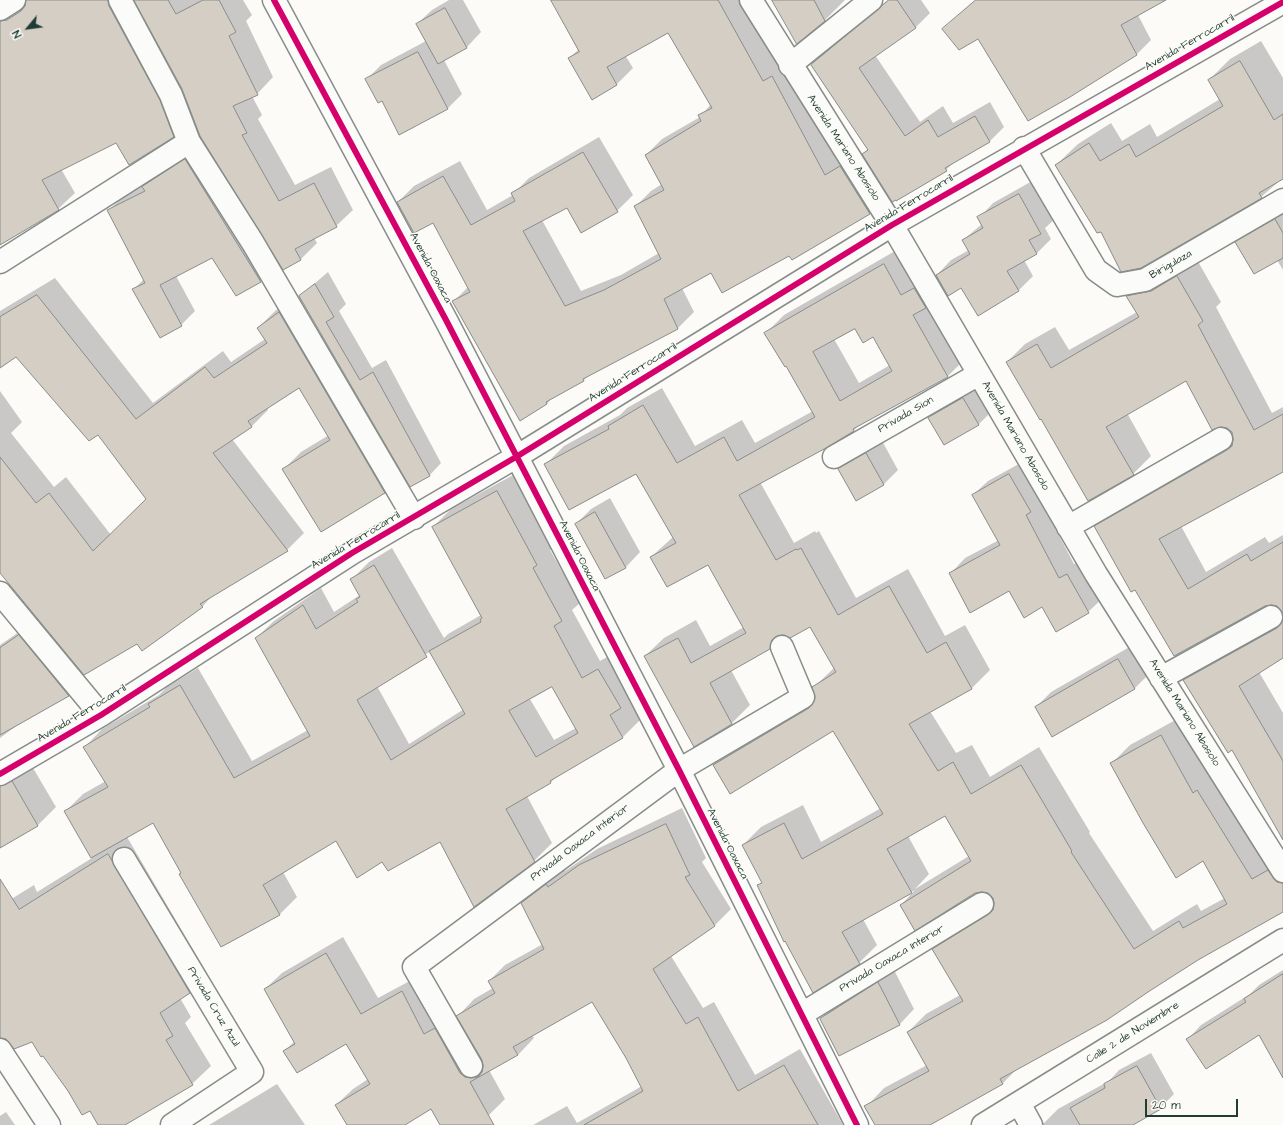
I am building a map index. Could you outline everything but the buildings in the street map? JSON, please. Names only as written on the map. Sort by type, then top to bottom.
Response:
[{"type":"street","points":[[0,8],[14,0]]},
{"type":"street","points":[[120,0],[171,95],[189,142],[253,243],[414,518]]},
{"type":"street","name":"Avenida Oaxaca","points":[[274,0],[442,313],[679,770],[857,1125]]},
{"type":"street","name":"Avenida Mariano Abasolo","points":[[751,0],[790,65],[892,225],[1096,574],[1283,871]]},
{"type":"street","points":[[790,65],[871,0]]},
{"type":"street","name":"Avenida Ferrocarril","points":[[0,774],[100,715],[352,553],[414,518],[892,225],[1024,148],[1283,2]]},
{"type":"street","points":[[0,262],[189,142]]},
{"type":"street","name":"Birigulaza","points":[[1024,148],[1096,270],[1117,285],[1145,280],[1283,200]]},
{"type":"street","name":"Privada Sion","points":[[834,457],[979,374]]},
{"type":"street","points":[[1068,527],[1222,439]]},
{"type":"street","points":[[0,593],[100,715]]},
{"type":"street","points":[[1161,678],[1271,617]]},
{"type":"street","name":"Privada Oaxaca Interior","points":[[471,1066],[414,967],[679,770],[803,697],[782,647]]},
{"type":"street","name":"Privada Cruz Azul","points":[[124,859],[252,1072],[172,1125]]},
{"type":"street","name":"Privada Oaxaca Interior","points":[[802,1014],[982,904]]},
{"type":"street","name":"Calle 2 de Noviembre","points":[[983,1125],[1283,940]]},
{"type":"street","points":[[0,1050],[49,1125]]},
{"type":"street","points":[[1019,1103],[1031,1125]]},
{"type":"cycle path","points":[[274,0],[446,320],[679,770],[857,1125]]},
{"type":"cycle path","points":[[0,774],[101,715],[352,553],[516,457],[892,225],[1283,2]]}]
